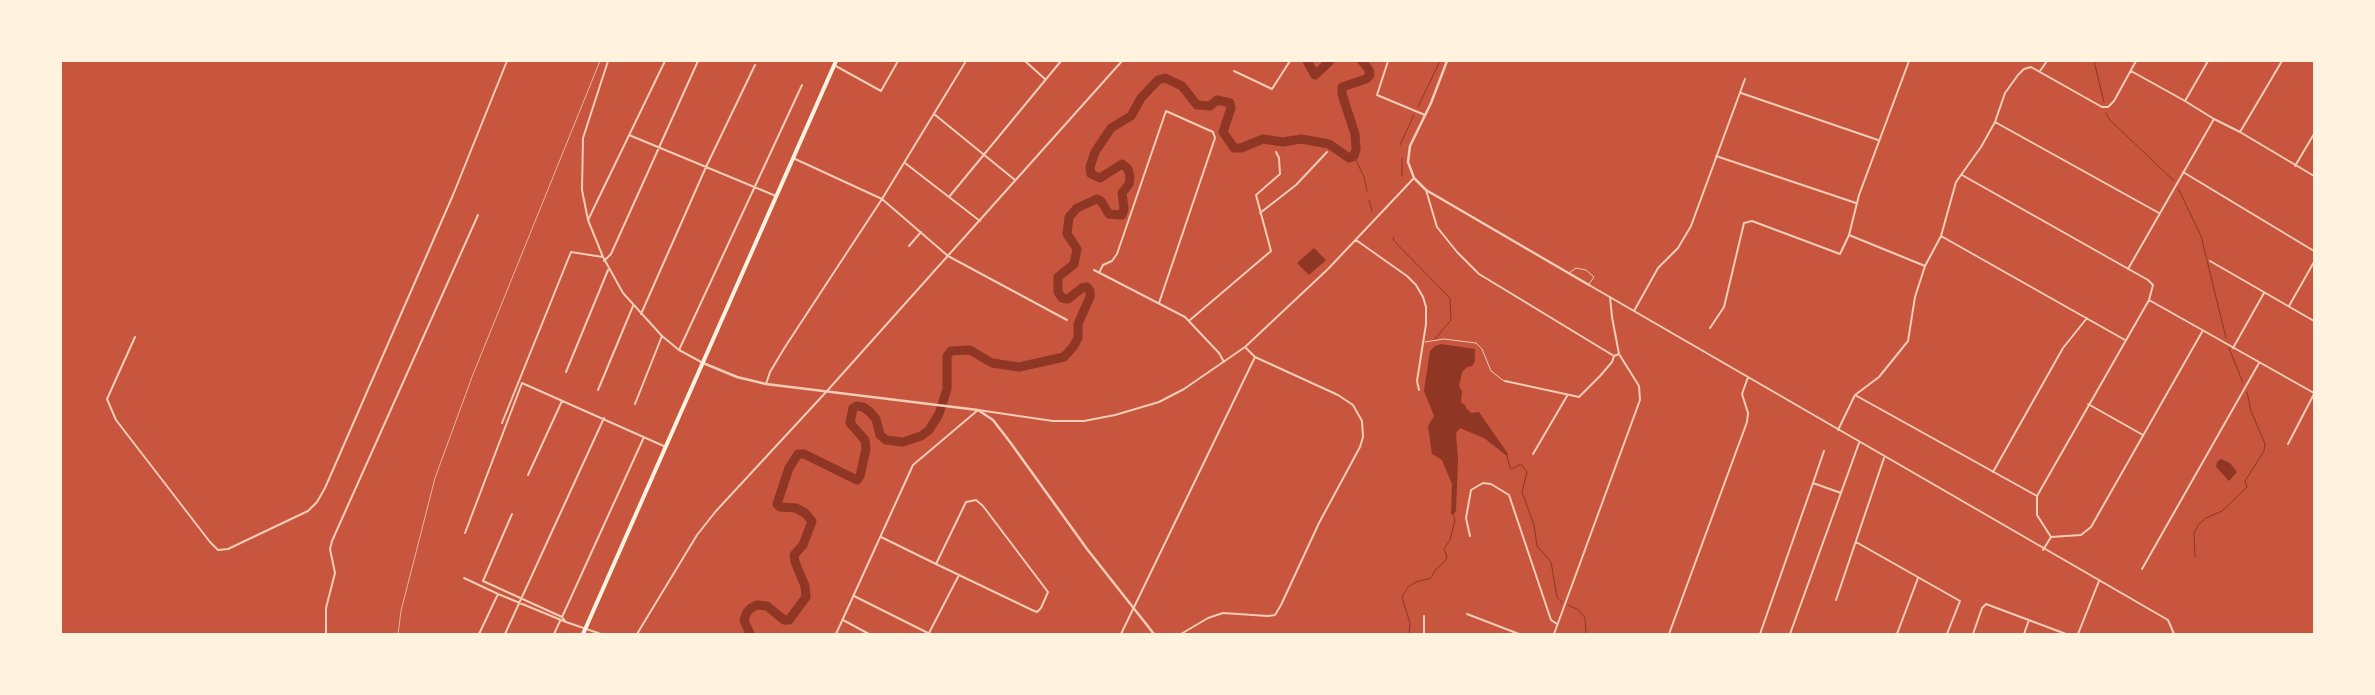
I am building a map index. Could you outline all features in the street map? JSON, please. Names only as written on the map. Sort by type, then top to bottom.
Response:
[{"type":"highway","points":[[583,634],[835,63]]},
{"type":"street","points":[[135,337],[107,399],[116,420],[210,542],[218,550],[228,550],[308,511],[317,502],[329,479],[445,213],[507,61]]},
{"type":"street","points":[[608,61],[583,138],[581,174],[588,220],[602,257],[633,306],[662,336],[679,350],[703,363],[737,377],[766,384],[929,403],[1053,421],[1084,421],[1115,415],[1160,402],[1245,347],[1356,240],[1414,178]]},
{"type":"street","points":[[588,220],[665,61]]},
{"type":"street","points":[[604,261],[611,254],[698,61]]},
{"type":"street","points":[[835,63],[882,91],[898,61]]},
{"type":"street","points":[[766,384],[770,372],[785,347],[905,163],[966,61]]},
{"type":"street","points":[[1025,61],[1045,79]]},
{"type":"street","points":[[949,197],[1061,61]]},
{"type":"street","points":[[637,634],[707,522],[827,391],[1122,61]]},
{"type":"street","points":[[1234,71],[1272,89],[1290,61]]},
{"type":"street","points":[[1388,61],[1377,95],[1425,115]]},
{"type":"street","points":[[1447,61],[1409,153],[1408,162],[1414,178],[1426,190],[2044,550],[2168,620],[2174,634]]},
{"type":"street","points":[[1710,328],[1726,298],[1744,222],[1752,221],[1840,254],[1849,235],[1856,204],[1909,61]]},
{"type":"street","points":[[2040,71],[2047,61]]},
{"type":"street","points":[[1838,430],[1855,395],[1879,376],[1908,341],[1915,297],[1925,266],[1941,236],[1953,192],[1961,174],[1981,147],[1995,122],[2005,93],[2018,75],[2024,69],[2032,67],[2065,88],[2102,107],[2108,107],[2114,101],[2136,61]]},
{"type":"street","points":[[2185,101],[2208,61]]},
{"type":"street","points":[[2240,132],[2282,61]]},
{"type":"street","points":[[641,314],[706,168],[755,65]]},
{"type":"street","points":[[2131,71],[2314,176]]},
{"type":"street","points":[[1634,311],[1658,268],[1678,248],[1691,226],[1741,93],[1744,79]]},
{"type":"street","points":[[679,350],[802,85]]},
{"type":"street","points":[[1741,93],[1879,140]]},
{"type":"street","points":[[1099,272],[1103,264],[1112,261],[1116,254],[1166,110],[1213,132],[1215,138],[1159,302]]},
{"type":"street","points":[[934,114],[1016,181]]},
{"type":"street","points":[[2128,269],[2214,119]]},
{"type":"street","points":[[1995,122],[2159,213]]},
{"type":"street","points":[[2296,166],[2314,134]]},
{"type":"street","points":[[630,135],[776,196]]},
{"type":"street","points":[[1190,320],[1270,251],[1256,195],[1280,174],[1279,158],[1276,152]]},
{"type":"street","points":[[1260,213],[1306,176],[1327,152]]},
{"type":"street","points":[[1716,156],[1856,204]]},
{"type":"street","points":[[793,158],[882,199],[948,256],[1067,320]]},
{"type":"street","points":[[905,163],[980,221]]},
{"type":"street","points":[[2183,172],[2314,250]]},
{"type":"street","points":[[1961,174],[2153,285],[2149,300],[2036,496],[2037,515],[2051,537]]},
{"type":"street","points":[[1426,190],[1437,227],[1457,252],[1479,274],[1614,356],[1620,354]]},
{"type":"street","points":[[326,634],[326,608],[335,573],[330,549],[332,541],[408,376],[478,215]]},
{"type":"street","points":[[909,246],[921,232]]},
{"type":"street","points":[[1849,235],[1925,266]]},
{"type":"street","points":[[1941,236],[2125,340]]},
{"type":"street","points":[[1356,240],[1408,276],[1416,285],[1426,307],[1424,342],[1417,381],[1419,390]]},
{"type":"street","points":[[502,423],[570,252],[602,257]]},
{"type":"street","points":[[2210,261],[2314,321]]},
{"type":"street","points":[[2289,306],[2314,262]]},
{"type":"street","points":[[566,372],[609,270]]},
{"type":"street","points":[[1094,270],[1159,302],[1190,320],[1219,353],[1224,362]]},
{"type":"street","points":[[2233,348],[2264,292]]},
{"type":"street","points":[[1554,634],[1640,400],[1639,386],[1620,354],[1610,297]]},
{"type":"street","points":[[2149,300],[2202,332],[2314,394],[2293,430],[2288,444]]},
{"type":"street","points":[[598,390],[633,306]]},
{"type":"street","points":[[1993,472],[2063,348],[2087,318]]},
{"type":"street","points":[[2051,537],[2081,535],[2091,527],[2202,332]]},
{"type":"street","points":[[636,404],[662,336]]},
{"type":"street","points":[[1181,634],[1208,618],[1223,613],[1275,615],[1282,605],[1361,442],[1362,421],[1353,406],[1338,395],[1255,357],[1245,347]]},
{"type":"street","points":[[1505,381],[1567,396],[1579,397],[1585,394],[1612,362],[1614,356]]},
{"type":"street","points":[[1121,634],[1255,357]]},
{"type":"street","points":[[2142,569],[2259,363]]},
{"type":"street","points":[[1669,634],[1747,422],[1747,408],[1742,394],[1748,378]]},
{"type":"street","points":[[465,533],[522,383],[666,447]]},
{"type":"street","points":[[1855,395],[2036,496]]},
{"type":"street","points":[[1533,454],[1567,396]]},
{"type":"street","points":[[528,475],[562,401]]},
{"type":"street","points":[[2088,404],[2143,435]]},
{"type":"street","points":[[978,410],[993,420],[1086,548],[1154,634]]},
{"type":"street","points":[[836,634],[913,465],[978,410]]},
{"type":"street","points":[[506,634],[518,603],[522,598],[604,418]]},
{"type":"street","points":[[562,617],[644,437]]},
{"type":"street","points":[[1790,634],[1860,442]]},
{"type":"street","points":[[1760,634],[1824,451]]},
{"type":"street","points":[[1836,600],[1885,457]]},
{"type":"street","points":[[1470,536],[1466,518],[1471,490],[1483,483],[1491,484],[1509,495],[1551,620],[1557,624]]},
{"type":"street","points":[[1814,483],[1842,493]]},
{"type":"street","points":[[881,537],[936,564],[1037,612],[1041,608],[1048,592],[984,506],[976,500],[966,502],[936,564]]},
{"type":"street","points":[[512,514],[483,581],[562,617],[566,622]]},
{"type":"street","points":[[2044,550],[2051,537]]},
{"type":"street","points":[[1856,542],[1960,601],[1947,634]]},
{"type":"street","points":[[854,596],[929,634],[959,575]]},
{"type":"street","points":[[464,578],[560,621],[601,634]]},
{"type":"street","points":[[1897,634],[1918,578]]},
{"type":"street","points":[[2078,634],[2099,581]]},
{"type":"street","points":[[479,634],[498,594]]},
{"type":"street","points":[[1973,634],[1982,608],[1986,604],[2066,634]]},
{"type":"street","points":[[1467,614],[1519,634]]},
{"type":"street","points":[[1424,616],[1424,634]]},
{"type":"street","points":[[842,620],[869,634]]},
{"type":"street","points":[[2024,634],[2029,620]]},
{"type":"street","points":[[554,634],[560,621]]},
{"type":"lane","points":[[1569,273],[1576,268],[1586,270],[1594,277],[1589,285]]},
{"type":"lane","points":[[1424,342],[1444,340],[1476,343],[1482,349],[1491,371],[1505,381]]},
{"type":"shaded area","points":[[1314,248],[1326,260],[1309,275],[1297,263]]},
{"type":"shaded area","points":[[1441,344],[1475,349],[1475,361],[1472,366],[1467,367],[1462,372],[1459,386],[1462,391],[1461,402],[1471,413],[1479,412],[1508,454],[1507,456],[1484,438],[1460,428],[1456,433],[1458,460],[1456,511],[1453,515],[1451,514],[1452,484],[1442,460],[1432,454],[1428,426],[1434,416],[1424,391],[1430,351],[1435,346]]},
{"type":"shaded area","points":[[2221,459],[2230,463],[2237,472],[2229,481],[2216,467],[2217,462]]},
{"type":"waterway","points":[[1307,61],[1315,75],[1330,61]]},
{"type":"waterway","points":[[750,634],[744,620],[751,608],[757,605],[767,606],[784,620],[789,620],[806,597],[805,586],[794,555],[803,545],[812,521],[805,513],[796,508],[780,507],[777,504],[789,468],[798,454],[804,454],[857,480],[860,476],[866,449],[865,440],[850,423],[853,408],[857,406],[863,407],[870,412],[876,419],[880,435],[886,440],[903,442],[921,436],[929,430],[939,414],[947,389],[947,356],[951,351],[970,350],[992,363],[1019,367],[1064,357],[1073,347],[1078,338],[1078,324],[1090,297],[1090,291],[1087,287],[1082,288],[1068,299],[1062,298],[1058,292],[1058,277],[1074,264],[1077,249],[1067,234],[1069,217],[1077,208],[1097,199],[1101,201],[1109,214],[1122,215],[1124,209],[1122,193],[1129,184],[1130,177],[1128,169],[1122,164],[1100,178],[1091,174],[1090,167],[1095,152],[1111,128],[1131,116],[1141,98],[1158,80],[1165,78],[1182,86],[1197,105],[1210,106],[1217,100],[1230,103],[1231,108],[1223,132],[1234,148],[1241,148],[1263,139],[1283,142],[1301,139],[1329,144],[1349,158],[1354,156],[1356,149],[1355,134],[1342,94],[1342,87],[1366,79],[1370,75],[1369,70],[1362,61]]},
{"type":"waterway","points":[[2094,61],[2104,102]]},
{"type":"waterway","points":[[1418,107],[1439,63]]},
{"type":"waterway","points":[[2106,113],[2109,119],[2174,181]]},
{"type":"waterway","points":[[1400,145],[1414,115]]},
{"type":"waterway","points":[[1354,156],[1364,177],[1367,191]]},
{"type":"waterway","points":[[1402,158],[1402,176]]},
{"type":"waterway","points":[[2178,188],[2201,236],[2226,338]]},
{"type":"waterway","points":[[1369,200],[1372,211]]},
{"type":"waterway","points":[[1394,237],[1393,240],[1450,298],[1451,320],[1435,339]]},
{"type":"waterway","points":[[2229,348],[2243,383]]},
{"type":"waterway","points":[[2195,557],[2194,533],[2199,524],[2206,518],[2222,511],[2247,487],[2245,481],[2264,451],[2265,444],[2251,411],[2247,392]]},
{"type":"waterway","points":[[1507,456],[1510,468],[1512,469],[1521,464],[1527,472],[1522,492],[1534,525],[1537,546],[1551,562],[1557,597],[1562,603]]},
{"type":"waterway","points":[[1409,634],[1410,623],[1402,597],[1408,587],[1416,582],[1431,578],[1436,569],[1445,561],[1447,557],[1444,549],[1450,540],[1455,520],[1453,514]]},
{"type":"waterway","points":[[1568,605],[1579,610],[1585,618],[1586,633]]},
{"type":"railway","points":[[398,634],[401,611],[435,478],[472,377],[600,61]]}]
